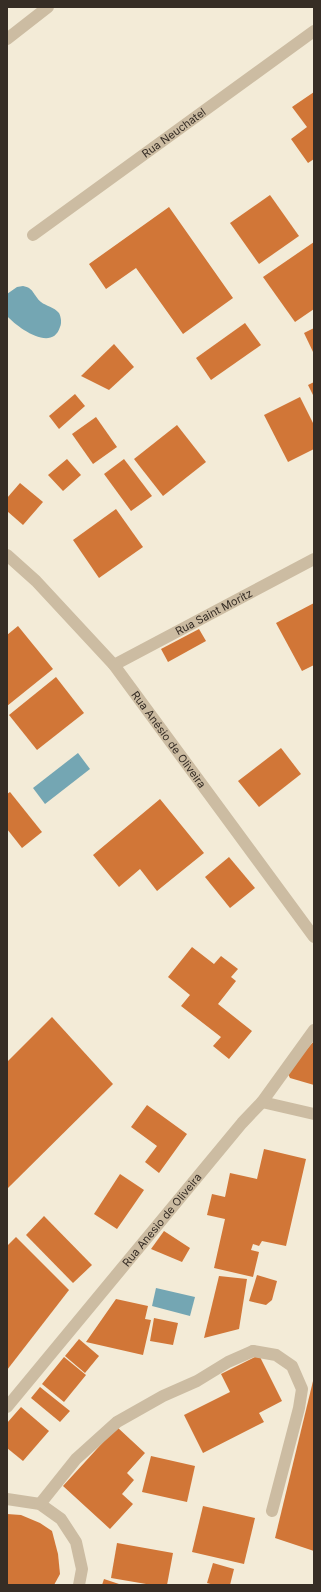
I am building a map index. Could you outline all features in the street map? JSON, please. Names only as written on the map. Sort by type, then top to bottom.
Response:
[{"type":"street","points":[[7,39],[48,7]]},
{"type":"street","name":"Rua Neuchatel","points":[[33,235],[314,31]]},
{"type":"street","name":"Rua Anésio de Oliveira","points":[[7,555],[36,581],[114,665],[314,937]]},
{"type":"street","name":"Rua Saint Moritz","points":[[114,665],[314,559]]},
{"type":"street","name":"Rua Anesio de Oliveira","points":[[7,1407],[242,1123],[262,1102],[314,1030]]},
{"type":"street","points":[[262,1102],[314,1114]]},
{"type":"street","points":[[40,1504],[76,1459],[117,1422],[163,1396],[197,1381],[228,1362],[253,1351],[276,1355],[292,1366],[302,1389],[299,1408],[272,1511]]},
{"type":"street","points":[[7,1499],[40,1504],[61,1519],[76,1542],[82,1569],[79,1585]]},
{"type":"water","points":[[23,286],[29,288],[41,302],[55,309],[59,313],[61,318],[60,327],[56,334],[50,338],[42,338],[26,331],[7,316],[7,294],[17,287]]},
{"type":"water","points":[[78,753],[90,769],[45,804],[33,788]]},
{"type":"water","points":[[156,1288],[195,1297],[190,1316],[152,1306]]},
{"type":"building","points":[[314,92],[314,159],[308,163],[291,139],[307,127],[292,107]]},
{"type":"building","points":[[270,195],[299,236],[259,264],[230,223]]},
{"type":"building","points":[[169,207],[233,298],[183,334],[136,268],[106,289],[89,264]]},
{"type":"building","points":[[314,242],[314,309],[295,322],[263,277]]},
{"type":"building","points":[[245,323],[261,345],[211,380],[196,358]]},
{"type":"building","points":[[314,328],[314,354],[304,333]]},
{"type":"building","points":[[114,344],[134,367],[109,390],[81,376]]},
{"type":"building","points":[[314,382],[314,397],[308,385]]},
{"type":"building","points":[[75,394],[85,406],[59,429],[49,416]]},
{"type":"building","points":[[300,397],[314,425],[314,449],[288,462],[264,415]]},
{"type":"building","points":[[96,417],[117,447],[93,464],[72,434]]},
{"type":"building","points":[[177,425],[206,462],[163,496],[134,459]]},
{"type":"building","points":[[67,459],[81,475],[63,491],[48,475]]},
{"type":"building","points":[[124,459],[152,496],[131,511],[104,474]]},
{"type":"building","points":[[20,483],[43,502],[23,525],[7,511],[7,498]]},
{"type":"building","points":[[116,509],[143,547],[99,578],[73,540]]},
{"type":"building","points":[[314,603],[314,665],[302,671],[276,623]]},
{"type":"building","points":[[18,626],[53,669],[7,706],[7,635]]},
{"type":"building","points":[[199,629],[206,641],[168,662],[161,649]]},
{"type":"building","points":[[56,677],[84,713],[37,750],[9,715]]},
{"type":"building","points":[[281,748],[301,774],[259,807],[238,781]]},
{"type":"building","points":[[10,792],[42,832],[22,848],[7,829],[7,794]]},
{"type":"building","points":[[160,799],[204,853],[157,891],[140,869],[119,887],[93,855]]},
{"type":"building","points":[[229,857],[255,888],[230,908],[205,877]]},
{"type":"building","points":[[192,947],[214,964],[221,956],[238,969],[231,977],[236,981],[218,1004],[252,1031],[229,1059],[213,1046],[221,1037],[181,1006],[190,995],[168,977]]},
{"type":"building","points":[[52,1017],[113,1084],[7,1189],[7,1062]]},
{"type":"building","points":[[314,1041],[314,1085],[290,1078],[287,1072]]},
{"type":"building","points":[[147,1105],[187,1134],[159,1173],[145,1162],[157,1146],[131,1127]]},
{"type":"building","points":[[264,1149],[306,1159],[286,1246],[262,1241],[259,1246],[253,1244],[251,1250],[259,1252],[253,1277],[214,1268],[225,1219],[207,1215],[212,1194],[225,1197],[230,1173],[257,1179]]},
{"type":"building","points":[[120,1174],[144,1190],[117,1229],[94,1214]]},
{"type":"building","points":[[44,1216],[92,1265],[73,1283],[26,1235]]},
{"type":"building","points":[[164,1231],[190,1248],[182,1262],[151,1249]]},
{"type":"building","points":[[16,1237],[69,1290],[7,1370],[7,1246]]},
{"type":"building","points":[[257,1275],[277,1281],[272,1300],[266,1305],[249,1301]]},
{"type":"building","points":[[219,1276],[247,1279],[239,1329],[204,1338]]},
{"type":"building","points":[[116,1299],[148,1306],[145,1319],[151,1320],[143,1355],[86,1342]]},
{"type":"building","points":[[154,1318],[178,1323],[173,1345],[150,1341]]},
{"type":"building","points":[[79,1339],[99,1356],[85,1373],[65,1356]]},
{"type":"building","points":[[259,1355],[282,1401],[259,1413],[264,1422],[203,1453],[184,1415],[230,1392],[221,1374]]},
{"type":"building","points":[[64,1357],[86,1375],[64,1402],[42,1384]]},
{"type":"building","points":[[314,1381],[314,1551],[275,1538]]},
{"type":"building","points":[[40,1387],[70,1411],[60,1422],[31,1398]]},
{"type":"building","points":[[21,1407],[49,1431],[23,1461],[7,1448],[7,1423]]},
{"type":"building","points":[[117,1427],[145,1453],[127,1473],[134,1480],[122,1494],[133,1504],[110,1529],[63,1486]]},
{"type":"building","points":[[151,1456],[195,1466],[187,1502],[142,1492]]},
{"type":"building","points":[[203,1506],[255,1518],[244,1564],[192,1552]]},
{"type":"building","points":[[7,1514],[21,1515],[40,1523],[52,1531],[58,1554],[60,1574],[54,1585],[7,1585]]},
{"type":"building","points":[[117,1543],[173,1553],[167,1585],[152,1585],[111,1578]]},
{"type":"building","points":[[213,1563],[234,1569],[230,1585],[214,1585],[207,1583]]},
{"type":"building","points":[[104,1579],[122,1585],[102,1585]]}]
